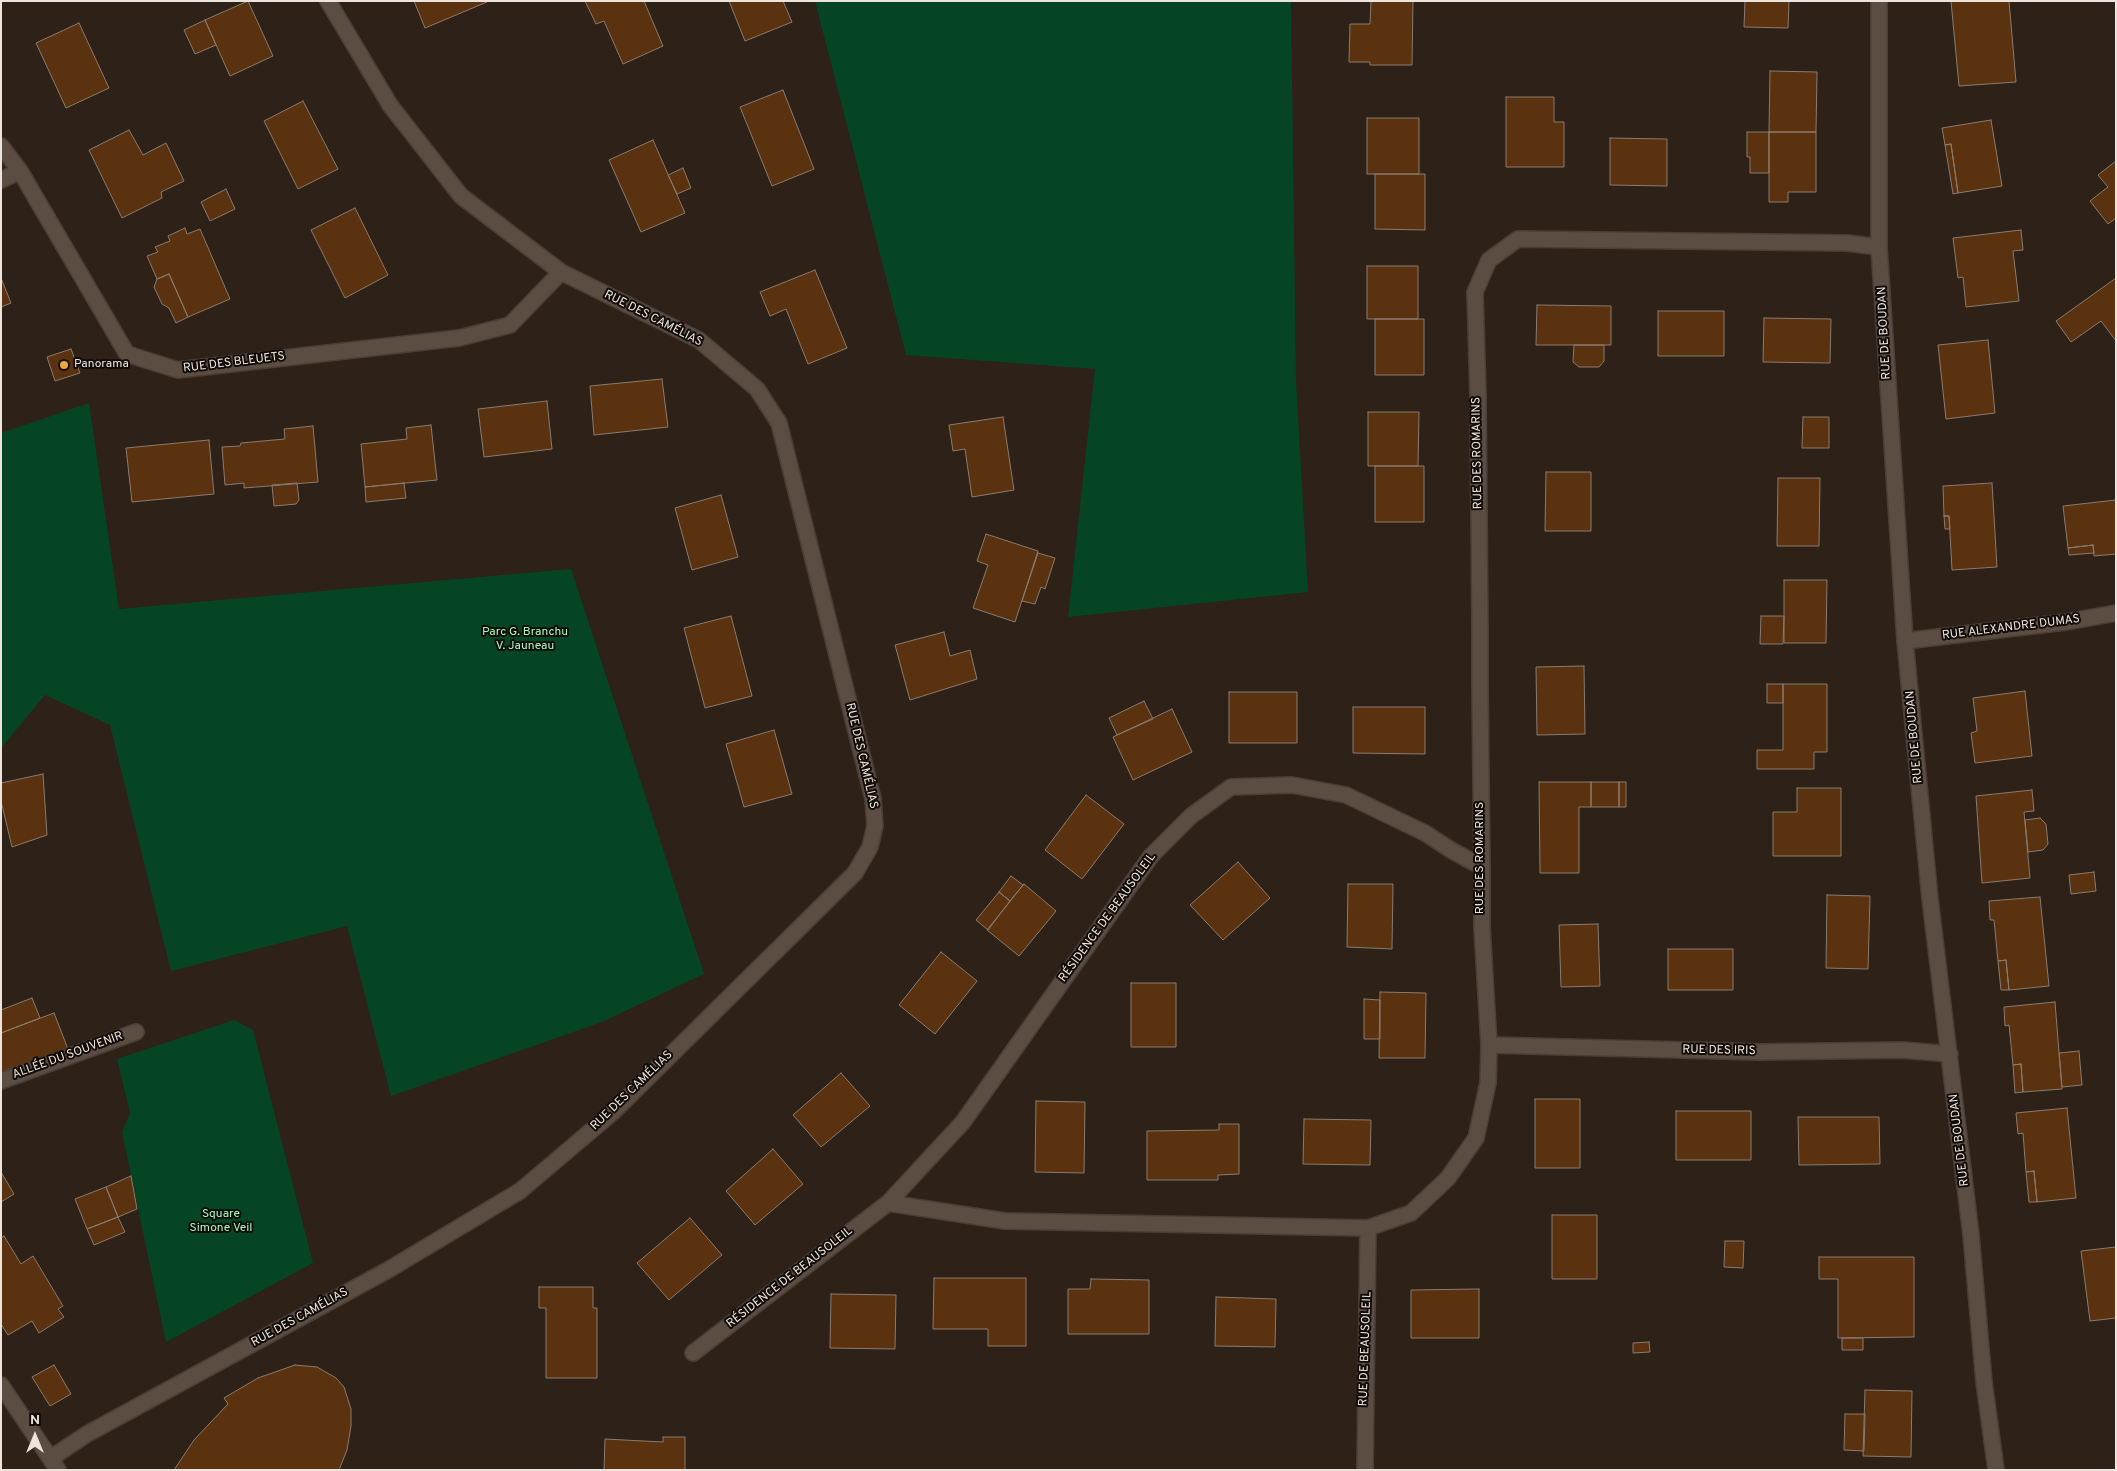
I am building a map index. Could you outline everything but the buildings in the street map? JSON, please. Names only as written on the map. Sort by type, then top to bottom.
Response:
[{"type":"street","name":"RUE DES CAMÉLIAS","points":[[54,1464],[87,1434],[388,1270],[520,1191],[612,1113],[855,873],[870,847],[875,826],[873,799],[779,423],[757,389],[699,340],[561,272],[461,196],[390,105],[328,1]]},
{"type":"street","name":"RUE DE BOUDAN","points":[[1880,1],[1880,247],[1905,641],[1930,899],[1975,1267],[1984,1382],[1996,1470]]},
{"type":"street","name":"RUE DES BLEUETS","points":[[1,146],[20,172],[127,354],[178,370],[459,338],[510,324],[561,272]]},
{"type":"street","points":[[1,180],[20,172]]},
{"type":"street","name":"RUE DES ROMARINS","points":[[1489,1045],[1482,927],[1475,292],[1490,260],[1518,240],[1848,243],[1880,247]]},
{"type":"street","name":"RUE ALEXANDRE DUMAS","points":[[1905,641],[2066,622],[2116,613]]},
{"type":"street","name":"RÉSIDENCE DE BEAUSOLEIL","points":[[693,1353],[888,1203],[963,1122],[1151,856],[1191,816],[1231,787],[1292,785],[1346,795],[1425,833],[1482,867]]},
{"type":"street","name":"ALLÉE DU SOUVENIR","points":[[1,1082],[136,1032]]},
{"type":"street","points":[[888,1203],[1005,1221],[1368,1228],[1411,1213],[1448,1178],[1476,1138],[1488,1083],[1489,1045]]},
{"type":"street","name":"RUE DES IRIS","points":[[1489,1045],[1760,1052],[1902,1050],[1950,1054]]},
{"type":"street","name":"RUE DE BEAUSOLEIL","points":[[1365,1470],[1368,1228]]},
{"type":"street","points":[[1,1385],[54,1464]]},
{"type":"green space","points":[[815,1],[1291,1],[1296,382],[1308,592],[1068,617],[1095,369],[906,355]]},
{"type":"green space","name":"Parc G. Branchu V. Jauneau","points":[[89,403],[119,609],[571,569],[704,974],[602,1022],[391,1096],[347,926],[171,971],[110,725],[45,695],[1,748],[1,433]]},
{"type":"green space","name":"Square Simone Veil","points":[[234,1020],[253,1030],[313,1263],[166,1342],[122,1132],[130,1113],[117,1059]]},
{"type":"place","name":"Panorama","points":[[64,365]]}]
